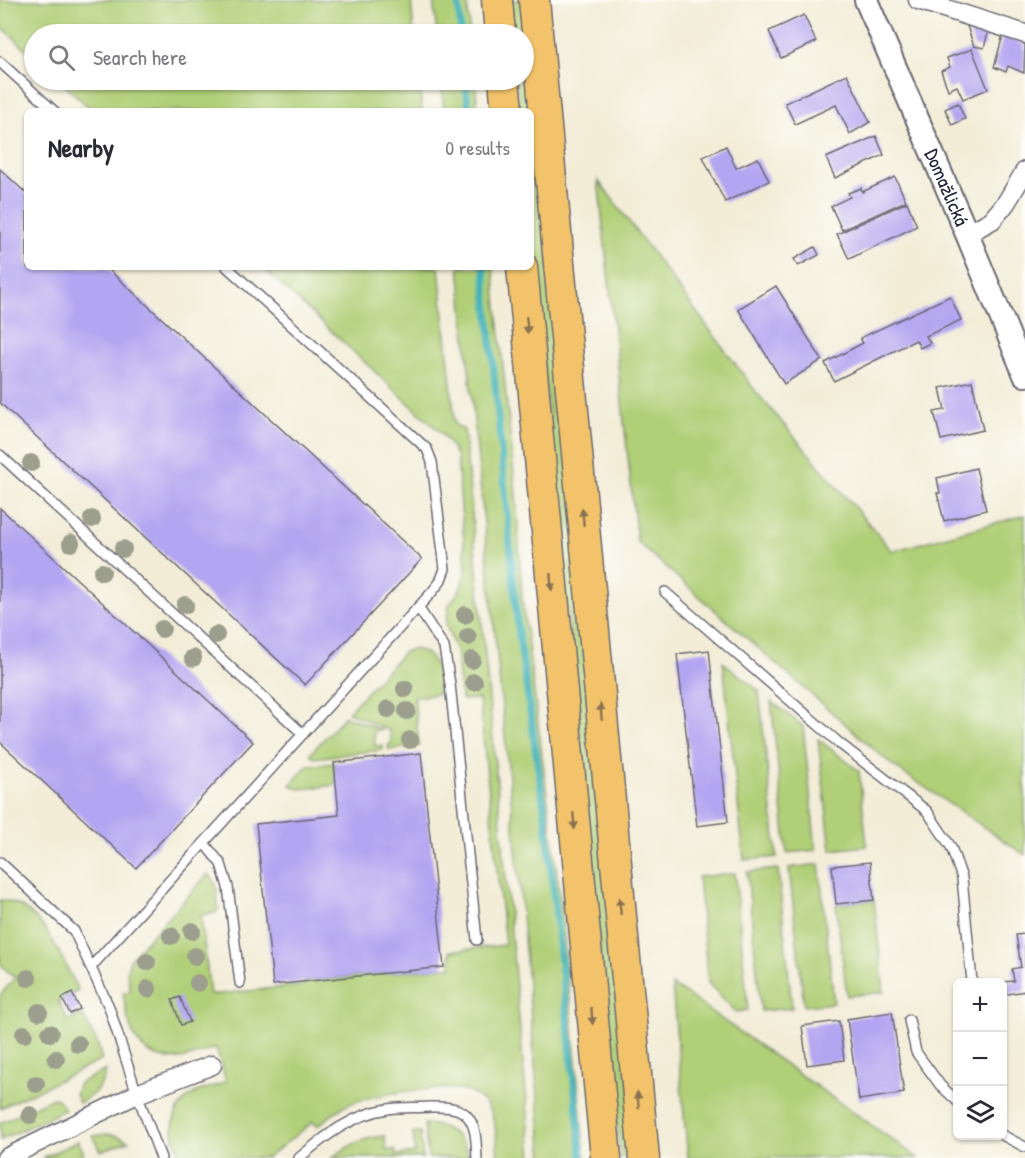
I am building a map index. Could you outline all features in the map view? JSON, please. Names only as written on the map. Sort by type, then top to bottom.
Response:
[{"type":"highway","points":[[497,0],[499,24]]},
{"type":"highway","points":[[534,0],[644,1158]]},
{"type":"highway","points":[[505,90],[507,108]]},
{"type":"highway","points":[[522,270],[606,1158]]},
{"type":"street","name":"Domažlická","points":[[866,0],[1025,375]]},
{"type":"street","points":[[918,0],[1025,34]]},
{"type":"street","points":[[967,234],[992,220],[1006,203],[1025,171]]},
{"type":"street","points":[[6,1158],[137,1094],[212,1065]]},
{"type":"lane","points":[[0,62],[24,84]]},
{"type":"lane","points":[[31,90],[51,108]]},
{"type":"lane","points":[[91,967],[418,607],[440,582],[445,569],[432,462],[427,449],[229,270]]},
{"type":"lane","points":[[0,455],[303,734]]},
{"type":"lane","points":[[665,592],[839,743],[927,811],[951,847],[962,878],[972,978]]},
{"type":"lane","points":[[418,607],[444,647],[450,684],[477,940]]},
{"type":"lane","points":[[204,843],[221,864],[228,886],[240,983]]},
{"type":"lane","points":[[0,862],[74,932],[109,1007],[137,1094],[161,1158]]},
{"type":"lane","points":[[909,1020],[916,1052],[940,1086],[953,1098]]},
{"type":"lane","points":[[299,1158],[353,1119],[388,1108],[442,1107],[462,1111],[470,1119],[474,1130],[477,1158]]},
{"type":"lane","points":[[1007,1138],[1025,1147]]},
{"type":"green space","points":[[0,0],[411,0],[413,24],[24,24],[24,48],[0,25]]},
{"type":"green space","points":[[433,0],[467,0],[469,24],[436,24]]},
{"type":"green space","points":[[509,0],[522,0],[524,24],[511,24]]},
{"type":"green space","points":[[70,90],[420,90],[422,108],[90,108]]},
{"type":"green space","points":[[442,90],[476,90],[478,108],[444,108]]},
{"type":"green space","points":[[517,90],[531,90],[533,108],[519,108]]},
{"type":"green space","points":[[534,121],[637,1158],[620,1158],[534,265]]},
{"type":"green space","points":[[598,180],[757,393],[892,551],[1025,515],[1025,855],[892,765],[637,542]]},
{"type":"green space","points":[[265,270],[439,270],[455,424],[464,430],[532,1158],[498,1158],[494,1121],[488,1107],[481,1099],[462,1090],[436,1089],[402,1092],[353,1103],[340,1109],[317,1126],[313,1122],[267,1158],[183,1158],[173,1131],[180,1106],[195,1093],[226,1082],[216,1048],[180,1059],[163,1058],[151,1053],[143,1047],[132,1032],[123,993],[130,991],[127,971],[130,959],[208,874],[216,885],[218,910],[215,913],[201,915],[210,995],[304,985],[304,982],[451,967],[450,951],[505,945],[479,699],[463,700],[461,698],[457,653],[446,625],[449,605],[461,588],[466,568],[457,457],[441,433]]},
{"type":"green space","points":[[459,270],[493,270],[516,494],[522,598],[562,912],[585,1158],[543,1158],[519,880]]},
{"type":"green space","points":[[412,649],[426,654],[435,664],[438,694],[414,697],[419,746],[389,750],[390,731],[348,712],[404,652]]},
{"type":"green space","points":[[723,662],[759,691],[777,857],[744,860]]},
{"type":"green space","points":[[771,701],[803,726],[816,850],[787,853]]},
{"type":"green space","points":[[345,716],[381,730],[374,731],[375,746],[383,745],[383,750],[314,758],[310,754]]},
{"type":"green space","points":[[818,739],[859,771],[867,846],[831,850]]},
{"type":"green space","points":[[334,763],[336,785],[300,789],[290,785],[307,766]]},
{"type":"green space","points":[[819,864],[834,1003],[804,1006],[789,868]]},
{"type":"green space","points":[[778,869],[792,1008],[761,1011],[747,872]]},
{"type":"green space","points":[[735,873],[748,1010],[736,1012],[708,983],[698,877]]},
{"type":"green space","points":[[0,900],[15,903],[28,911],[49,934],[78,990],[58,1001],[68,1021],[82,1014],[97,1042],[102,1060],[0,1108],[0,995],[15,978],[0,964]]},
{"type":"green space","points":[[874,900],[884,992],[847,996],[836,904]]},
{"type":"green space","points":[[672,985],[686,994],[918,1158],[688,1158]]},
{"type":"green space","points":[[106,1070],[97,1090],[79,1103],[75,1093],[79,1083]]},
{"type":"green space","points":[[53,1098],[58,1099],[65,1110],[0,1140],[0,1123]]},
{"type":"green space","points":[[424,1124],[440,1126],[453,1133],[463,1143],[469,1158],[428,1158]]},
{"type":"green space","points":[[420,1132],[423,1158],[332,1158],[357,1142],[385,1136],[386,1150],[395,1150],[396,1155],[415,1153],[413,1133]]},
{"type":"green space","points":[[106,1134],[129,1141],[101,1151],[93,1136]]},
{"type":"green space","points":[[78,1141],[83,1151],[83,1158],[42,1158]]},
{"type":"building","points":[[804,15],[816,42],[781,58],[769,31]]},
{"type":"building","points":[[966,23],[989,29],[984,48],[974,46]]},
{"type":"building","points":[[1003,35],[1025,44],[1024,73],[1008,66],[1006,72],[994,67]]},
{"type":"building","points":[[972,49],[988,89],[963,99],[957,86],[948,90],[941,71],[950,67],[947,58]]},
{"type":"building","points":[[847,74],[870,122],[850,134],[836,105],[795,124],[785,103]]},
{"type":"building","points":[[958,103],[965,119],[952,125],[945,109]]},
{"type":"building","points":[[876,136],[884,155],[835,178],[826,158]]},
{"type":"building","points":[[726,146],[736,168],[758,158],[769,181],[725,202],[703,157]]},
{"type":"building","points":[[0,169],[24,191],[24,270],[109,270],[422,559],[305,685],[0,403]]},
{"type":"building","points":[[895,177],[906,201],[842,230],[831,206],[850,197],[848,193],[861,188],[862,192]]},
{"type":"building","points":[[907,202],[917,226],[849,259],[837,234]]},
{"type":"building","points":[[815,247],[819,255],[798,266],[794,259]]},
{"type":"building","points":[[776,286],[822,360],[784,384],[738,309]]},
{"type":"building","points":[[950,296],[961,320],[926,336],[930,343],[920,348],[916,340],[834,381],[825,363],[863,343],[860,338]]},
{"type":"building","points":[[972,381],[983,430],[941,440],[934,412],[945,410],[940,388]]},
{"type":"building","points":[[976,468],[986,510],[944,521],[937,493],[940,493],[937,478]]},
{"type":"building","points":[[0,508],[253,742],[136,868],[0,742]]},
{"type":"building","points":[[709,650],[728,822],[697,826],[677,654]]},
{"type":"building","points":[[421,753],[444,967],[273,985],[256,824],[339,815],[334,763]]},
{"type":"building","points":[[870,862],[874,900],[836,904],[832,866]]},
{"type":"building","points":[[1025,934],[1025,991],[1007,994],[1007,982],[1014,981],[1012,969],[1021,967],[1016,935]]},
{"type":"building","points":[[72,993],[80,1009],[70,1014],[62,998]]},
{"type":"building","points":[[180,997],[190,1022],[181,1025],[172,1000]]},
{"type":"building","points":[[892,1012],[904,1093],[859,1100],[847,1019]]},
{"type":"building","points":[[839,1021],[844,1060],[807,1065],[802,1026]]},
{"type":"waterway","points":[[458,0],[460,24]]},
{"type":"waterway","points":[[466,90],[469,108]]},
{"type":"waterway","points":[[484,270],[518,629],[546,822],[582,1158]]}]
